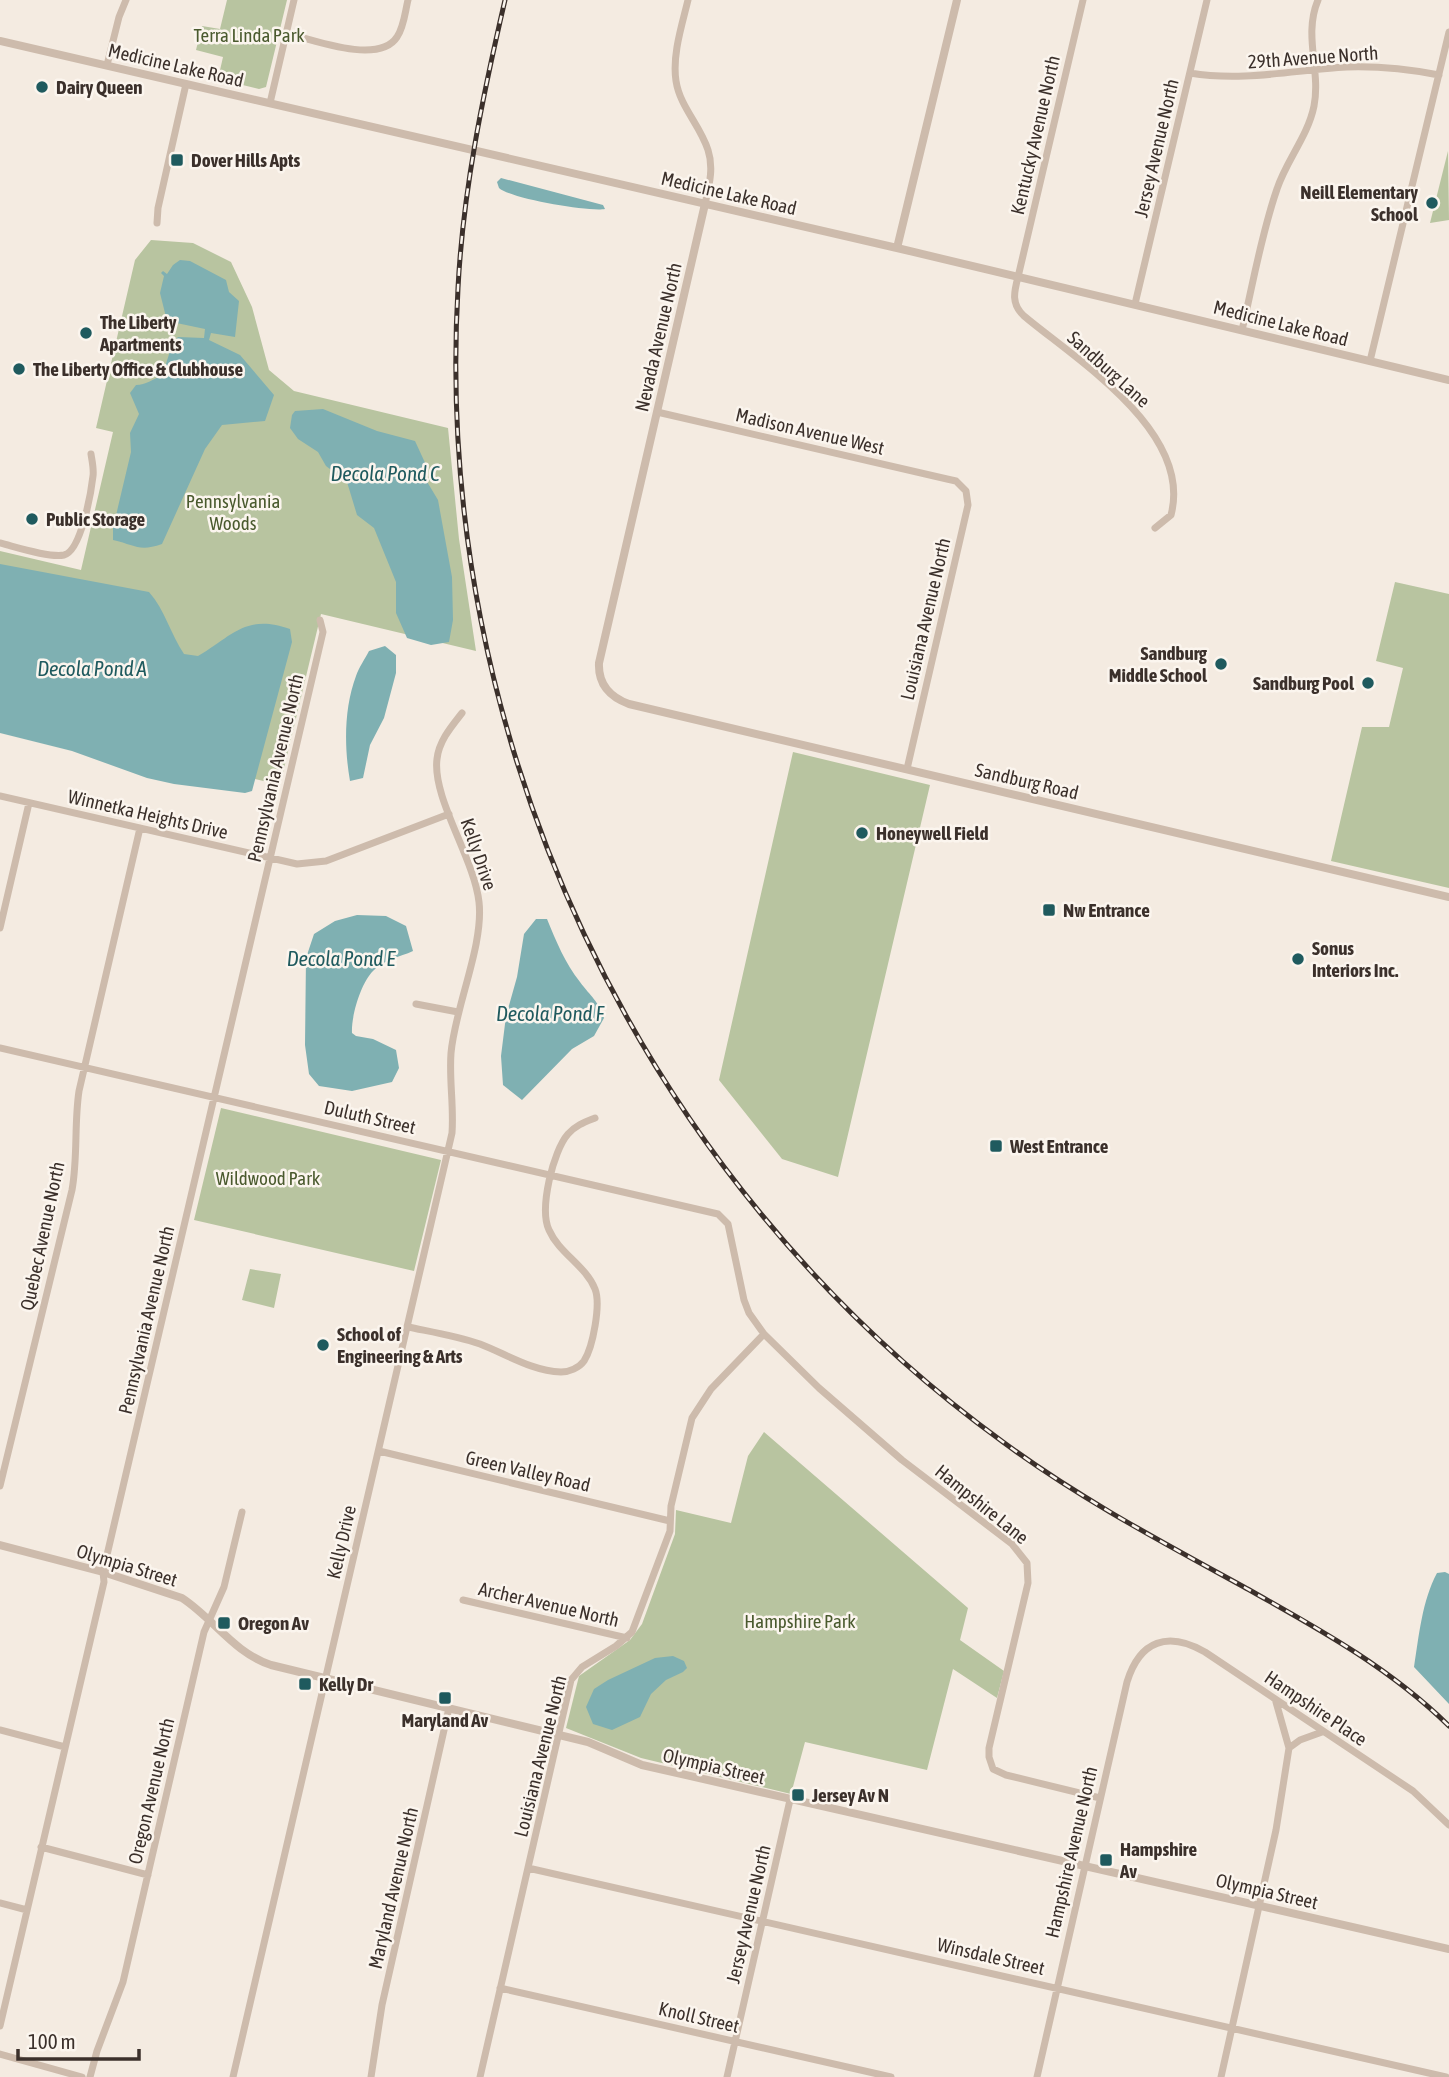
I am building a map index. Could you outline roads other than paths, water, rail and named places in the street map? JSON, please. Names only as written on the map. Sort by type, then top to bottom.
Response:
[{"type":"street","points":[[107,65],[126,0]]},
{"type":"street","points":[[270,103],[294,0]]},
{"type":"street","points":[[286,33],[364,51],[384,49],[398,36],[408,0]]},
{"type":"street","name":"Nevada Avenue North","points":[[604,686],[599,663],[710,179],[708,150],[682,103],[675,78],[688,0]]},
{"type":"street","points":[[897,248],[957,0]]},
{"type":"street","name":"Kentucky Avenue North","points":[[1017,277],[1083,0]]},
{"type":"street","name":"Jersey Avenue North","points":[[1135,304],[1207,0]]},
{"type":"street","points":[[1242,330],[1276,191],[1314,108],[1316,94],[1312,24],[1318,0]]},
{"type":"street","points":[[1370,361],[1449,32]]},
{"type":"street","name":"Medicine Lake Road","points":[[0,41],[897,248],[1449,380]]},
{"type":"street","name":"29th Avenue North","points":[[1190,73],[1230,78],[1369,66],[1438,75]]},
{"type":"street","points":[[157,223],[158,208],[187,84]]},
{"type":"street","name":"Sandburg Lane","points":[[1017,277],[1014,295],[1017,310],[1116,391],[1158,443],[1175,489],[1171,515],[1155,528]]},
{"type":"street","name":"Madison Avenue West","points":[[657,412],[956,481]]},
{"type":"street","points":[[0,543],[54,555],[71,552],[79,537],[94,474],[91,454]]},
{"type":"street","name":"Louisiana Avenue North","points":[[906,769],[968,505],[966,491],[956,481]]},
{"type":"street","name":"Pennsylvania Avenue North","points":[[0,2026],[104,1583],[103,1572],[323,632],[320,620]]},
{"type":"street","name":"Sandburg Road","points":[[604,686],[612,696],[629,704],[1449,897]]},
{"type":"street","name":"Kelly Drive","points":[[233,2077],[449,1152],[454,1112],[451,1054],[458,1012],[476,940],[479,904],[471,868],[449,814],[437,773],[437,760],[440,746],[462,713]]},
{"type":"street","name":"Winnetka Heights Drive","points":[[0,796],[297,864],[326,861],[449,814]]},
{"type":"street","points":[[0,928],[29,803]]},
{"type":"street","name":"Quebec Avenue North","points":[[0,1486],[76,1172],[76,1110],[141,828]]},
{"type":"street","points":[[416,1004],[458,1012]]},
{"type":"street","name":"Duluth Street","points":[[0,1048],[718,1214],[728,1224]]},
{"type":"street","points":[[408,1326],[471,1342],[513,1360],[561,1372],[577,1368],[583,1362],[597,1312],[597,1294],[587,1276],[550,1233],[545,1212],[560,1147],[568,1134],[581,1123],[595,1118]]},
{"type":"street","name":"Hampshire Lane","points":[[728,1224],[744,1300],[749,1313],[764,1334],[819,1388],[902,1460],[1012,1544],[1027,1563],[1028,1583],[989,1757],[993,1769],[1006,1775],[1100,1798]]},
{"type":"street","points":[[627,1639],[636,1623],[670,1531],[671,1506],[692,1418],[711,1390],[764,1334]]},
{"type":"street","name":"Green Valley Road","points":[[379,1451],[670,1521]]},
{"type":"street","name":"Oregon Avenue North","points":[[90,2077],[97,2050],[123,1982],[204,1632],[224,1587],[242,1512]]},
{"type":"street","name":"Olympia Street","points":[[0,1545],[158,1588],[182,1598],[244,1653],[257,1660],[588,1742],[642,1765],[1449,1949]]},
{"type":"street","name":"Archer Avenue North","points":[[463,1600],[627,1639]]},
{"type":"street","name":"Louisiana Avenue North","points":[[480,2077],[569,1687],[576,1672],[627,1639]]},
{"type":"street","name":"Hampshire Place","points":[[1155,1643],[1179,1640],[1190,1643],[1413,1791],[1449,1825]]},
{"type":"street","name":"Hampshire Avenue North","points":[[1037,2077],[1131,1669],[1143,1651],[1155,1643]]},
{"type":"street","points":[[1221,2077],[1276,1830],[1289,1748],[1276,1700]]},
{"type":"street","name":"Maryland Avenue North","points":[[371,2077],[382,2005],[449,1707]]},
{"type":"street","points":[[0,1730],[65,1746]]},
{"type":"street","points":[[1289,1748],[1300,1740],[1322,1732]]},
{"type":"street","name":"Jersey Avenue North","points":[[727,2077],[790,1800]]},
{"type":"street","points":[[41,1847],[148,1875]]},
{"type":"street","name":"Winsdale Street","points":[[528,1868],[1446,2077]]},
{"type":"street","points":[[0,1903],[27,1910]]},
{"type":"street","name":"Knoll Street","points":[[500,1988],[891,2077]]},
{"type":"street","points":[[0,2054],[82,2077]]},
{"type":"water","points":[[501,178],[603,205],[605,209],[568,207],[518,196],[499,188],[497,182]]},
{"type":"water","points":[[180,260],[190,261],[226,280],[229,292],[239,301],[235,337],[211,333],[209,340],[240,355],[274,395],[265,421],[222,425],[205,449],[162,544],[137,547],[113,540],[113,528],[131,452],[130,433],[139,414],[130,393],[136,385],[162,376],[173,342],[178,337],[204,338],[205,329],[167,321],[160,293],[164,276],[161,273],[163,271],[167,274]]},
{"type":"water","name":"Decola Pond C","points":[[323,409],[377,431],[415,441],[427,467],[426,480],[438,500],[452,577],[453,620],[449,642],[431,645],[407,638],[396,613],[396,582],[374,528],[357,515],[347,482],[326,466],[318,452],[298,439],[290,428],[295,411]]},
{"type":"water","name":"Decola Pond A","points":[[0,564],[149,592],[184,654],[198,656],[230,634],[251,625],[275,625],[290,629],[292,642],[252,791],[245,793],[147,778],[72,751],[0,733]]},
{"type":"water","points":[[385,646],[396,655],[396,673],[384,718],[370,745],[363,778],[350,781],[346,728],[352,688],[369,651]]},
{"type":"water","name":"Decola Pond E","points":[[357,915],[386,916],[406,926],[413,951],[387,961],[373,971],[361,991],[352,1026],[352,1033],[356,1036],[373,1039],[396,1050],[399,1068],[392,1082],[352,1091],[319,1086],[309,1074],[305,1045],[306,958],[314,934],[335,921]]},
{"type":"water","name":"Decola Pond F","points":[[536,919],[547,919],[570,967],[597,1003],[604,1018],[594,1036],[572,1049],[522,1100],[503,1085],[501,1056],[506,1016],[517,977],[524,934]]},
{"type":"water","points":[[1437,1573],[1449,1574],[1449,1704],[1414,1667],[1428,1595]]},
{"type":"water","points":[[673,1656],[684,1661],[687,1668],[666,1680],[651,1694],[640,1717],[612,1730],[593,1724],[586,1707],[594,1689],[655,1658]]},
{"type":"railway","points":[[505,0],[475,143],[464,215],[458,288],[459,456],[481,621],[523,781],[584,934],[664,1079],[761,1213],[874,1335],[1003,1442],[1061,1482],[1351,1650],[1402,1685],[1449,1726]]},
{"type":"place","name":"Dairy Queen","points":[[42,87]]},
{"type":"place","name":"Dover Hills Apts","points":[[177,160]]},
{"type":"place","name":"Neill Elementary School","points":[[1432,203]]},
{"type":"place","name":"The Liberty Apartments","points":[[86,333]]},
{"type":"place","name":"The Liberty Office & Clubhouse","points":[[19,369]]},
{"type":"place","name":"Public Storage","points":[[32,519]]},
{"type":"place","name":"Sandburg Middle School","points":[[1221,664]]},
{"type":"place","name":"Sandburg Pool","points":[[1368,683]]},
{"type":"place","name":"Honeywell Field","points":[[862,833]]},
{"type":"place","name":"Nw Entrance","points":[[1049,910]]},
{"type":"place","name":"Sonus Interiors Inc.","points":[[1298,959]]},
{"type":"place","name":"West Entrance","points":[[996,1146]]},
{"type":"place","name":"School of Engineering & Arts","points":[[323,1345]]},
{"type":"place","name":"Oregon Av","points":[[224,1623]]},
{"type":"place","name":"Kelly Dr","points":[[305,1684]]},
{"type":"place","name":"Maryland Av","points":[[445,1698]]},
{"type":"place","name":"Jersey Av N","points":[[798,1795]]},
{"type":"place","name":"Hampshire Av","points":[[1106,1860]]},
{"type":"park label","name":"Terra Linda Park","points":[[249,35]]},
{"type":"park label","name":"Pennsylvania Woods","points":[[233,512]]},
{"type":"park label","name":"Wildwood Park","points":[[268,1178]]},
{"type":"park label","name":"Hampshire Park","points":[[800,1621]]}]
